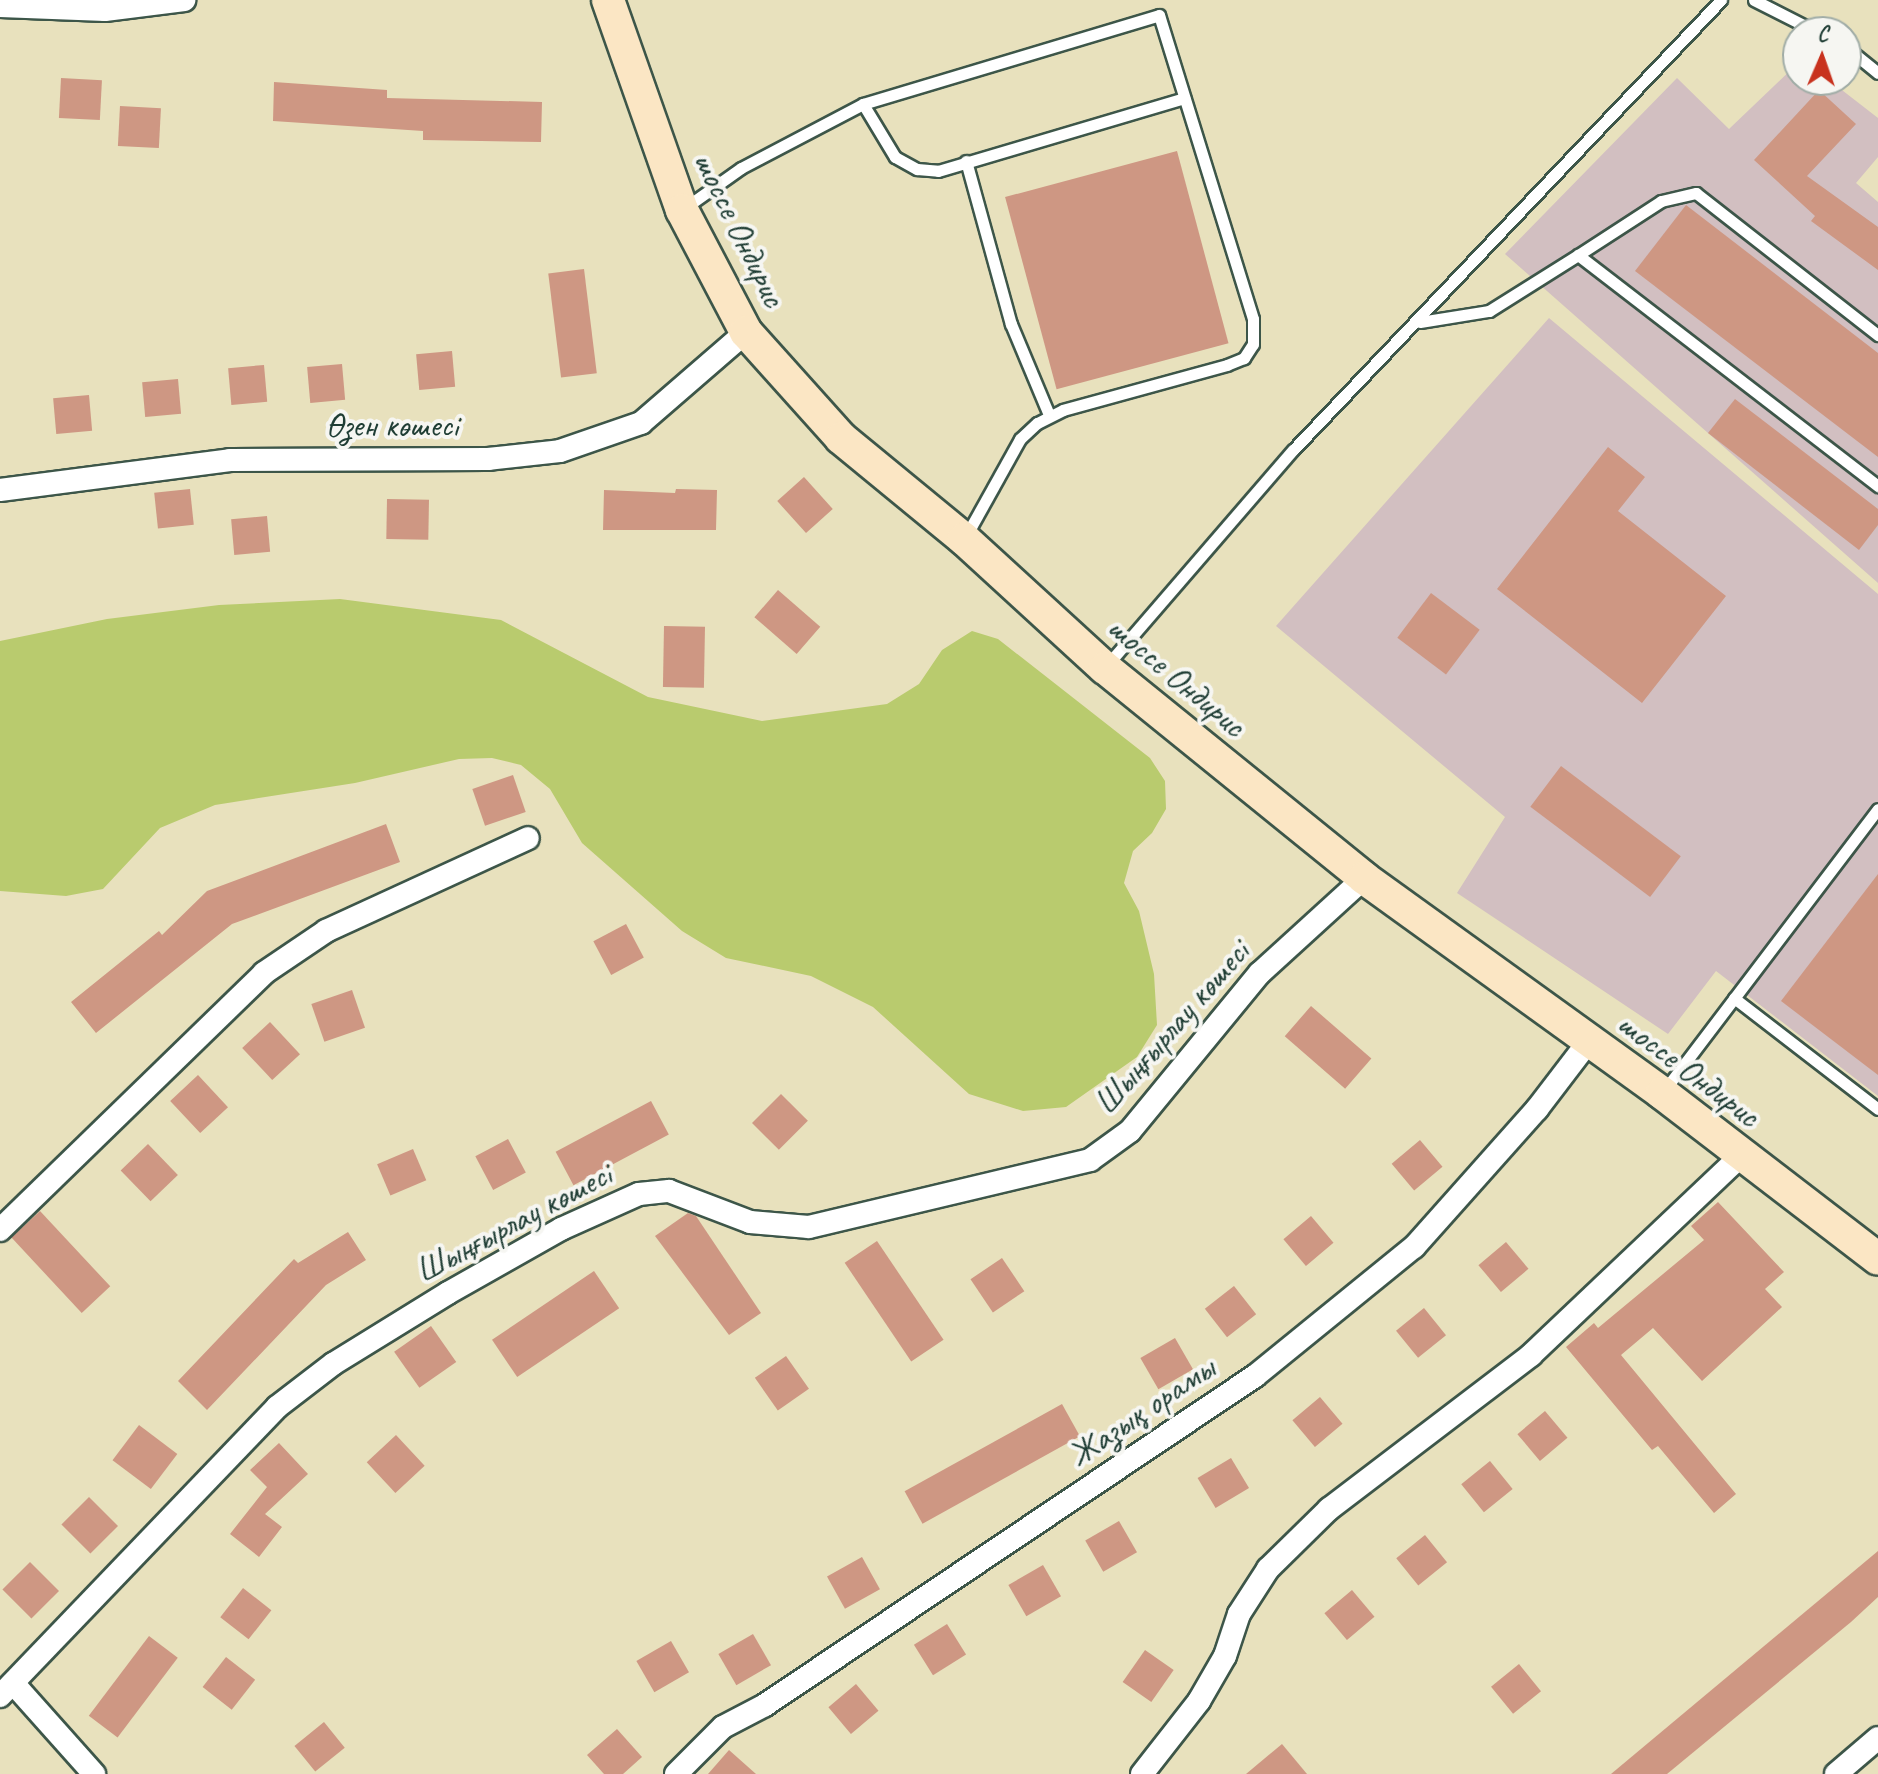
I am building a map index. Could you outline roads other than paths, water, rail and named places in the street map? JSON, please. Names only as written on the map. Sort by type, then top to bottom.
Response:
[{"type":"main road","name":"шоссе Ондирис","points":[[608,0],[682,210],[746,332],[841,438],[964,539],[1105,668],[1364,878],[1662,1093],[1878,1259]]},
{"type":"street","points":[[0,6],[105,10],[184,0]]},
{"type":"street","name":"Өзен көшесі","points":[[0,490],[230,460],[488,459],[560,451],[641,423],[746,332]]},
{"type":"street","points":[[0,1230],[264,973],[326,931],[528,838]]},
{"type":"street","name":"Шыңғырлау көшесі","points":[[6,1690],[277,1407],[333,1364],[448,1293],[561,1229],[639,1194],[669,1191],[750,1222],[809,1227],[1090,1160],[1130,1131],[1260,973],[1364,878]]},
{"type":"street","name":"Жазық орамы","points":[[676,1774],[723,1727],[765,1705],[1255,1376],[1414,1247],[1537,1109],[1589,1041]]},
{"type":"street","points":[[1142,1774],[1199,1701],[1225,1656],[1239,1614],[1268,1569],[1329,1509],[1531,1355],[1742,1155]]},
{"type":"street","points":[[6,1690],[94,1774]]},
{"type":"street","points":[[1836,1774],[1878,1738]]},
{"type":"lane","points":[[1105,668],[1293,450],[1420,322],[1721,0]]},
{"type":"lane","points":[[1754,0],[1786,16]]},
{"type":"lane","points":[[682,210],[741,168],[863,104],[1159,15],[1253,319],[1253,344],[1244,358],[1227,365],[1049,415],[1020,439],[964,539]]},
{"type":"lane","points":[[1862,60],[1878,73]]},
{"type":"lane","points":[[863,104],[903,163],[938,171],[1184,98]]},
{"type":"lane","points":[[966,161],[1011,324],[1049,415]]},
{"type":"lane","points":[[1420,322],[1489,311],[1661,201],[1696,193],[1878,335]]},
{"type":"lane","points":[[1578,255],[1878,486]]},
{"type":"lane","points":[[1662,1093],[1878,809]]},
{"type":"lane","points":[[1734,998],[1878,1109]]}]
